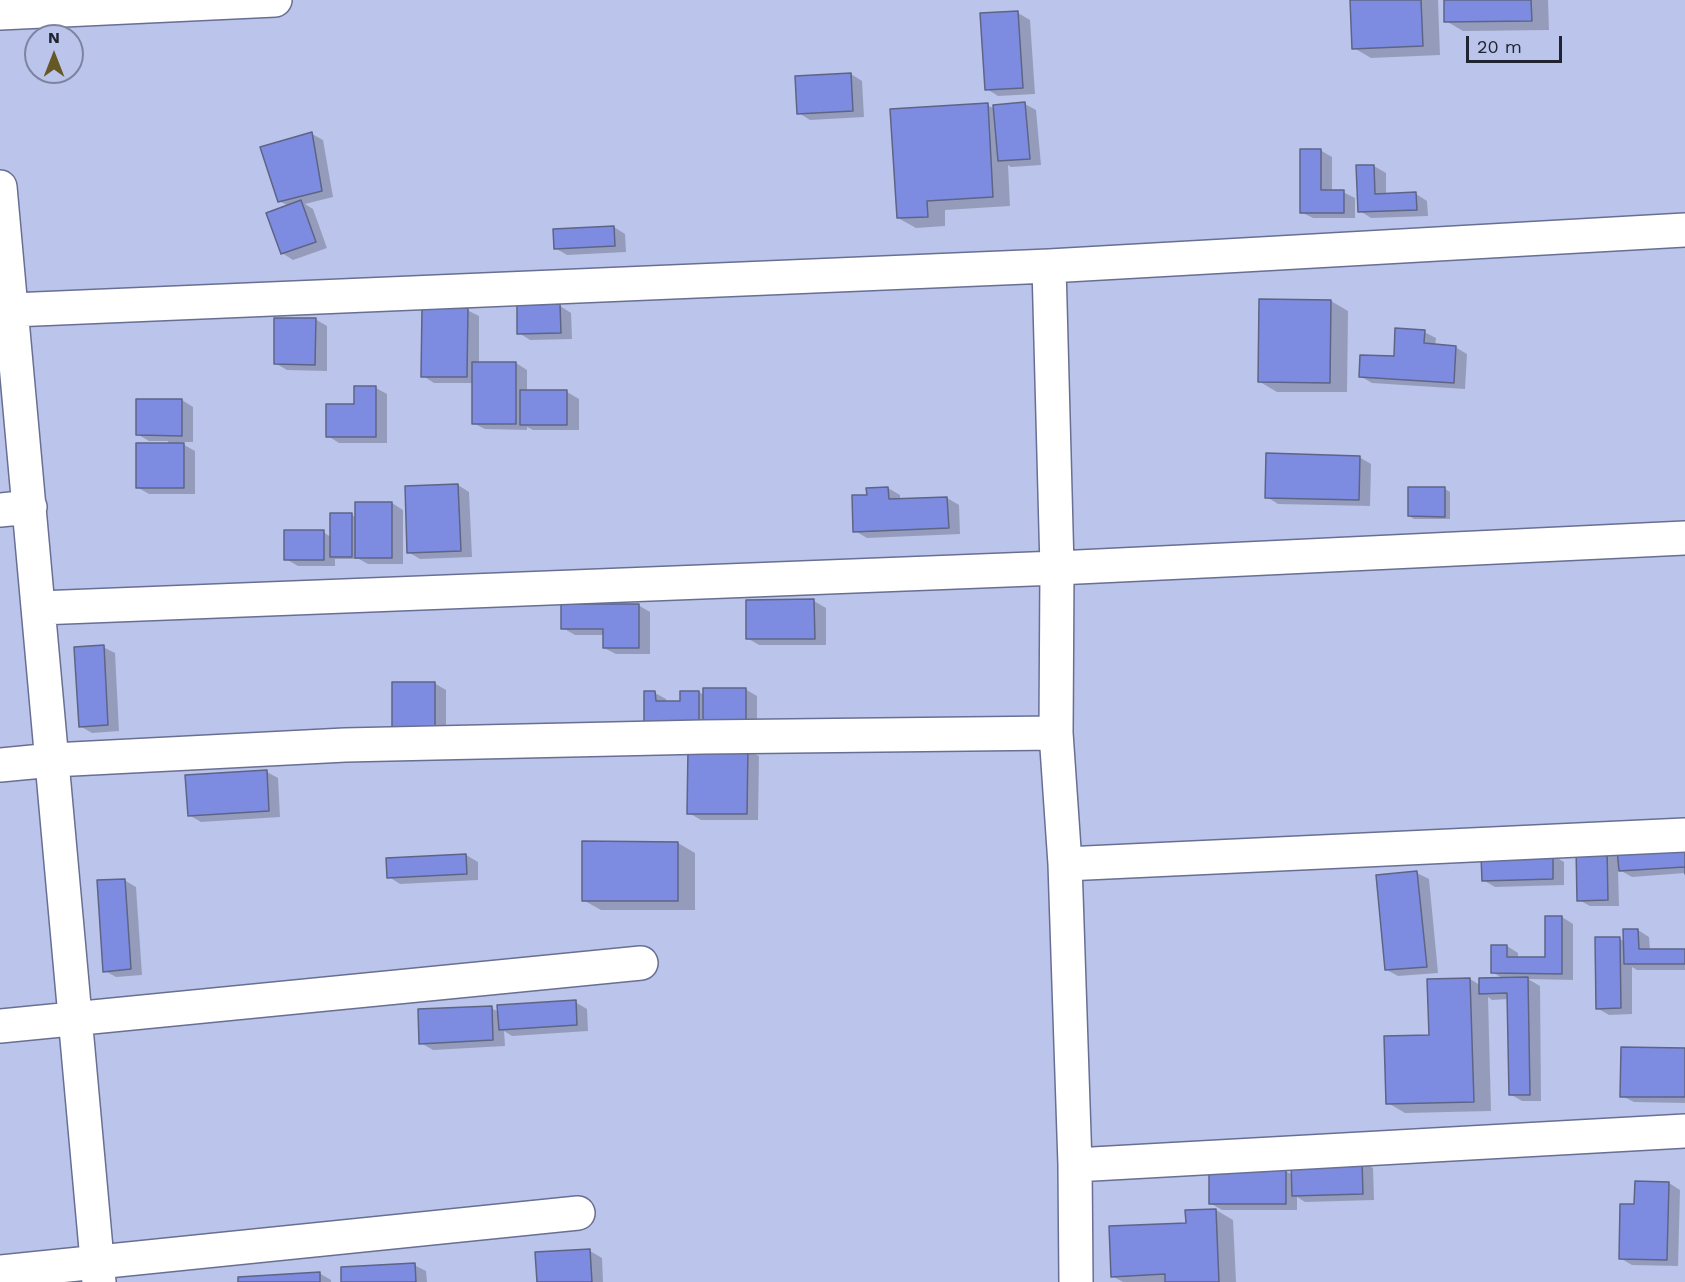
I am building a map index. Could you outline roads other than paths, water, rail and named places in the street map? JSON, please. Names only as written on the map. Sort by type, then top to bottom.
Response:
[{"type":"street","points":[[0,13],[275,0]]},
{"type":"street","points":[[0,188],[4,261],[12,310],[15,509],[39,608],[99,1272]]},
{"type":"street","points":[[12,310],[1049,266],[1685,230]]},
{"type":"street","points":[[1049,266],[1057,568],[1056,733],[1065,864],[1075,1165],[1076,1282]]},
{"type":"street","points":[[39,608],[1057,568],[1685,538]]},
{"type":"street","points":[[0,765],[52,759],[345,745],[691,737],[1056,733]]},
{"type":"street","points":[[1065,864],[1685,836]]},
{"type":"street","points":[[0,1026],[640,963]]},
{"type":"street","points":[[1075,1165],[1685,1131]]},
{"type":"street","points":[[0,1272],[99,1272],[578,1214]]}]
